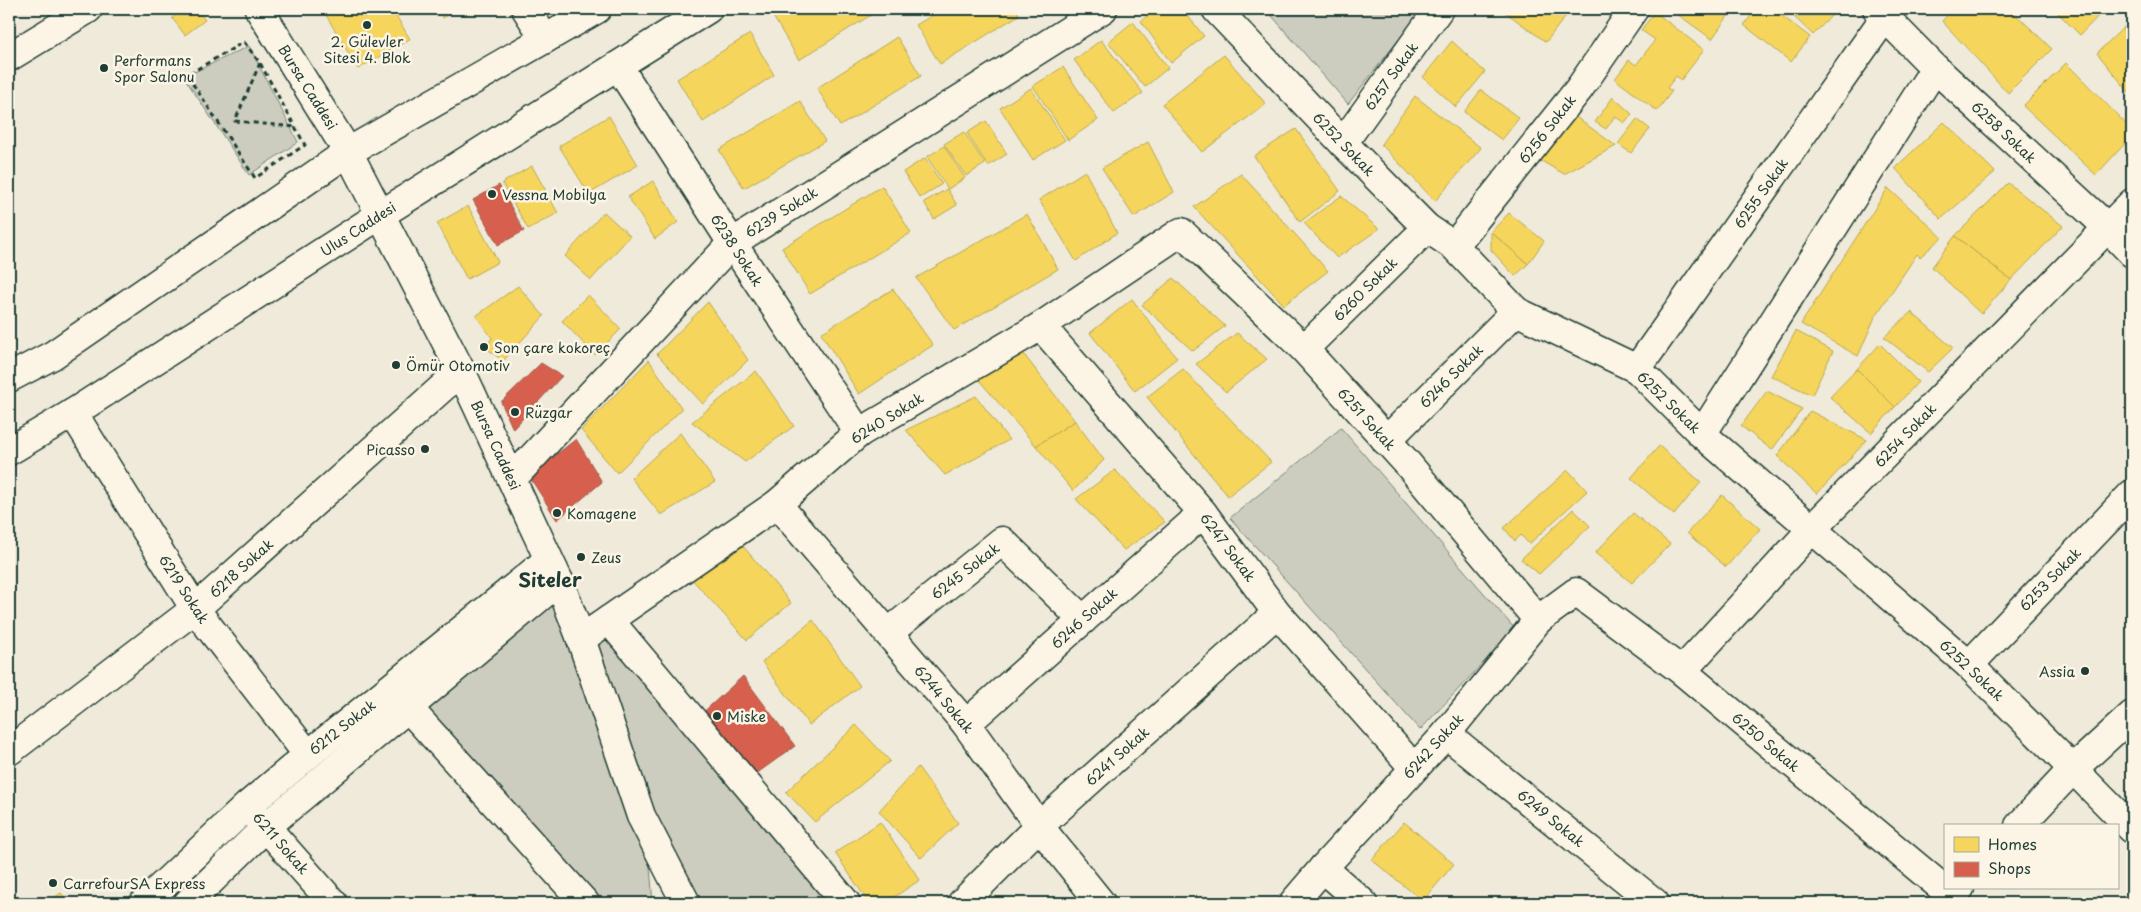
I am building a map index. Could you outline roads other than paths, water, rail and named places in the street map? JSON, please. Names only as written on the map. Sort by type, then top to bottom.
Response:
[{"type":"street","points":[[9,57],[88,9]]},
{"type":"street","name":"Bursa Caddesi","points":[[259,9],[348,152],[461,371],[553,570],[581,639],[641,816],[686,903]]},
{"type":"street","points":[[526,9],[545,39]]},
{"type":"street","points":[[9,378],[53,354],[348,152],[598,9]]},
{"type":"street","name":"Ulus Caddesi","points":[[9,451],[73,413],[380,214],[708,9]]},
{"type":"street","name":"6239 Sokak","points":[[512,479],[732,243],[1103,9]]},
{"type":"street","name":"6252 Sokak","points":[[1216,9],[1343,144],[1426,228],[1454,246],[1516,311],[1637,370],[1702,434],[1969,665],[2132,829]]},
{"type":"street","name":"6257 Sokak","points":[[1343,144],[1440,9]]},
{"type":"street","name":"6256 Sokak","points":[[1454,246],[1579,89],[1634,9]]},
{"type":"street","name":"6258 Sokak","points":[[1881,13],[1935,68],[2107,227],[2132,253]]},
{"type":"street","name":"6255 Sokak","points":[[1637,370],[1881,13]]},
{"type":"street","name":"6238 Sokak","points":[[618,66],[732,243],[859,433]]},
{"type":"street","points":[[1702,434],[1935,68]]},
{"type":"street","name":"6254 Sokak","points":[[1682,671],[1812,530],[2132,202]]},
{"type":"street","name":"6260 Sokak","points":[[1304,349],[1426,228]]},
{"type":"street","name":"6251 Sokak","points":[[1181,232],[1304,349],[1386,440],[1538,620]]},
{"type":"street","name":"6240 Sokak","points":[[581,639],[777,504],[859,433],[1041,326],[1181,232]]},
{"type":"street","name":"6246 Sokak","points":[[1386,440],[1516,311]]},
{"type":"street","name":"6247 Sokak","points":[[1041,326],[1203,513],[1277,613],[1414,768]]},
{"type":"street","name":"6218 Sokak","points":[[9,751],[195,609],[461,371]]},
{"type":"street","name":"6219 Sokak","points":[[73,413],[195,609],[308,755]]},
{"type":"street","name":"6253 Sokak","points":[[1969,665],[2132,494]]},
{"type":"street","name":"6244 Sokak","points":[[777,504],[966,724],[1039,826],[1101,903]]},
{"type":"street","name":"6246 Sokak","points":[[966,724],[1203,513]]},
{"type":"street","name":"6245 Sokak","points":[[888,633],[1002,541],[1083,620]]},
{"type":"street","name":"6212 Sokak","points":[[188,903],[400,698],[553,570]]},
{"type":"street","name":"6242 Sokak","points":[[1293,903],[1446,734],[1538,620],[1576,592]]},
{"type":"street","name":"6250 Sokak","points":[[1576,592],[1682,671],[1944,889]]},
{"type":"street","name":"6241 Sokak","points":[[962,903],[1039,826],[1277,613]]},
{"type":"street","points":[[609,620],[846,903]]},
{"type":"street","points":[[400,698],[585,903]]},
{"type":"street","name":"6212 Sokak","points":[[144,903],[248,806],[308,755],[400,698]]},
{"type":"street","points":[[2021,824],[2073,769],[2132,716]]},
{"type":"street","name":"6249 Sokak","points":[[1446,734],[1655,903]]},
{"type":"street","name":"6211 Sokak","points":[[248,806],[333,903]]},
{"type":"street","points":[[1323,868],[1363,903]]},
{"type":"place","name":"2. Gülevler Sitesi 4. Blok","points":[[367,25]]},
{"type":"place","name":"Performans Spor Salonu","points":[[104,68]]},
{"type":"place","name":"Vessna Mobilya","points":[[492,194]]},
{"type":"place","name":"Son çare kokoreç","points":[[484,347]]},
{"type":"place","name":"Ömür Otomotiv","points":[[396,365]]},
{"type":"place","name":"Rüzgar","points":[[515,412]]},
{"type":"place","name":"Picasso","points":[[425,449]]},
{"type":"place","name":"Komagene","points":[[557,513]]},
{"type":"place","name":"Zeus","points":[[581,557]]},
{"type":"place","name":"Assia","points":[[2085,671]]},
{"type":"place","name":"Miske","points":[[717,716]]},
{"type":"place","name":"CarrefourSA Express","points":[[53,883]]},
{"type":"district","name":"Siteler","points":[[550,579]]}]
